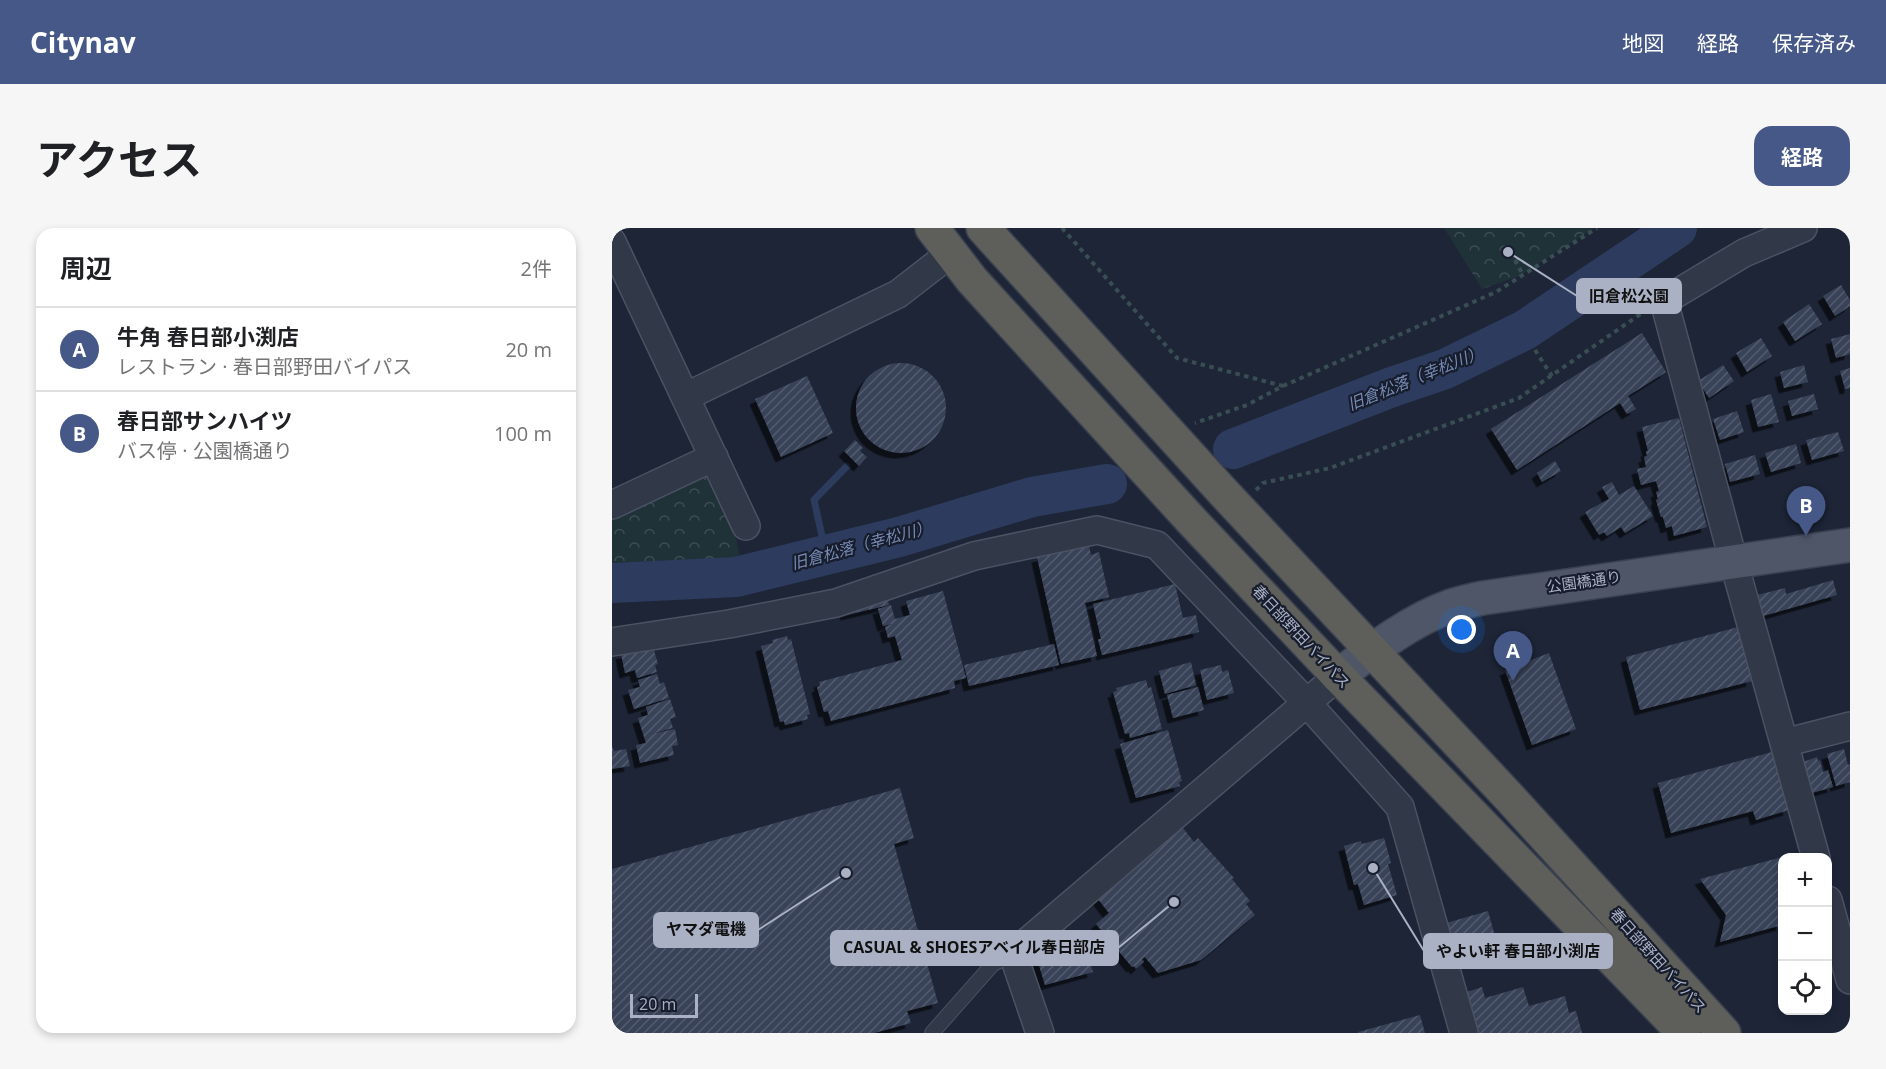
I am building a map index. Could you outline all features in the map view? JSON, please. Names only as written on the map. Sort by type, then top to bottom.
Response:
[{"type":"highway","name":"春日部野田バイパス","points":[[983,228],[1724,1033]]},
{"type":"highway","name":"春日部野田バイパス","points":[[941,241],[972,280],[1106,428],[1338,676],[1683,1033]]},
{"type":"highway","points":[[1690,997],[1730,1033]]},
{"type":"main road","name":"公園橋通り","points":[[1338,676],[1371,651],[1417,623],[1450,607],[1483,598],[1525,590],[1734,563],[1850,545]]},
{"type":"street","points":[[1803,228],[1744,253],[1664,301],[1815,853]]},
{"type":"street","points":[[685,397],[898,294],[941,241]]},
{"type":"street","points":[[612,242],[746,526]]},
{"type":"street","points":[[612,505],[714,457]]},
{"type":"street","points":[[612,642],[729,624],[836,603],[974,556],[1097,530],[1157,545],[1307,704],[1400,807],[1464,1033]]},
{"type":"street","points":[[1040,1033],[1012,954],[1338,676]]},
{"type":"street","points":[[1784,743],[1850,726]]},
{"type":"street","points":[[1829,907],[1850,980]]},
{"type":"lane","points":[[932,1033],[993,964],[1012,954]]},
{"type":"path","points":[[1062,228],[1177,358],[1283,386]]},
{"type":"path","points":[[1169,432],[1247,405],[1283,386],[1496,292],[1597,228]]},
{"type":"path","points":[[1515,260],[1522,275]]},
{"type":"path","points":[[1239,508],[1263,483],[1330,468],[1520,398],[1644,312],[1664,301]]},
{"type":"path","points":[[1535,350],[1552,376]]},
{"type":"green space","points":[[1444,228],[1594,228],[1519,276],[1482,289]]},
{"type":"green space","points":[[706,476],[737,541],[740,561],[612,565],[612,517]]},
{"type":"building","points":[[1841,285],[1850,300],[1850,306],[1835,316],[1823,296]]},
{"type":"building","points":[[1809,304],[1822,324],[1795,341],[1783,322]]},
{"type":"building","points":[[1642,333],[1666,372],[1628,396],[1636,409],[1627,414],[1620,403],[1517,470],[1491,429]]},
{"type":"building","points":[[1850,334],[1850,354],[1836,358],[1831,339]]},
{"type":"building","points":[[1761,338],[1772,356],[1747,372],[1736,353]]},
{"type":"building","points":[[901,363],[918,366],[933,376],[943,391],[946,408],[943,425],[933,440],[918,450],[901,453],[884,450],[869,440],[859,425],[856,408],[859,391],[869,376],[884,366]]},
{"type":"building","points":[[1723,365],[1734,381],[1709,398],[1698,381]]},
{"type":"building","points":[[1804,365],[1808,382],[1784,388],[1780,372]]},
{"type":"building","points":[[1850,368],[1850,388],[1845,389],[1840,371]]},
{"type":"building","points":[[807,376],[833,433],[781,457],[755,399]]},
{"type":"building","points":[[1771,394],[1779,422],[1758,427],[1751,400]]},
{"type":"building","points":[[1814,394],[1818,409],[1792,416],[1788,401]]},
{"type":"building","points":[[1737,411],[1744,432],[1720,440],[1713,419]]},
{"type":"building","points":[[1679,418],[1707,527],[1674,536],[1672,526],[1666,528],[1663,517],[1661,517],[1656,500],[1658,499],[1656,492],[1659,491],[1656,481],[1641,485],[1637,469],[1646,467],[1644,457],[1647,456],[1646,451],[1648,451],[1642,427]]},
{"type":"building","points":[[1838,432],[1844,451],[1812,460],[1806,440]]},
{"type":"building","points":[[855,440],[863,448],[860,451],[867,457],[859,466],[844,451]]},
{"type":"building","points":[[1796,444],[1801,463],[1771,472],[1765,453]]},
{"type":"building","points":[[1755,455],[1760,474],[1730,482],[1725,464]]},
{"type":"building","points":[[1555,461],[1561,471],[1542,482],[1537,473]]},
{"type":"building","points":[[1612,482],[1619,495],[1634,486],[1653,516],[1625,533],[1621,527],[1607,536],[1604,532],[1599,535],[1585,512],[1609,499],[1602,487]]},
{"type":"building","points":[[1089,546],[1091,555],[1099,552],[1109,597],[1085,603],[1097,656],[1061,664],[1037,557]]},
{"type":"building","points":[[1833,580],[1837,595],[1763,616],[1757,595],[1785,588],[1786,594]]},
{"type":"building","points":[[1175,584],[1183,618],[1196,615],[1199,632],[1102,655],[1093,604]]},
{"type":"building","points":[[943,591],[966,678],[954,681],[955,688],[831,721],[828,711],[824,712],[817,687],[820,686],[819,682],[902,660],[895,636],[888,638],[885,627],[892,624],[883,626],[878,609],[891,605],[895,619],[910,615],[906,601]]},
{"type":"building","points":[[888,600],[889,605],[846,615],[845,612]]},
{"type":"building","points":[[1738,627],[1752,681],[1640,710],[1626,657]]},
{"type":"building","points":[[787,636],[788,640],[791,639],[810,714],[807,715],[808,719],[785,725],[784,721],[780,722],[761,646]]},
{"type":"building","points":[[1054,644],[1059,665],[969,686],[964,665]]},
{"type":"building","points":[[653,647],[658,664],[655,665],[657,672],[637,678],[635,670],[625,673],[621,654]]},
{"type":"building","points":[[1549,653],[1576,729],[1532,745],[1505,670]]},
{"type":"building","points":[[1191,662],[1196,685],[1165,694],[1159,671]]},
{"type":"building","points":[[1221,665],[1222,672],[1228,670],[1234,693],[1207,700],[1200,670]]},
{"type":"building","points":[[657,674],[660,684],[664,682],[669,698],[634,709],[628,690],[640,687],[638,680]]},
{"type":"building","points":[[1146,680],[1148,688],[1151,687],[1162,729],[1130,738],[1129,733],[1125,734],[1113,692],[1117,691],[1116,688]]},
{"type":"building","points":[[1198,687],[1204,710],[1173,718],[1167,695]]},
{"type":"building","points":[[670,699],[676,717],[670,719],[673,728],[651,734],[675,729],[678,745],[672,746],[674,755],[640,763],[636,745],[646,743],[638,718],[648,715],[646,707]]},
{"type":"building","points":[[1168,730],[1182,781],[1179,782],[1180,786],[1136,798],[1120,744]]},
{"type":"building","points":[[612,746],[614,751],[626,749],[630,766],[612,769]]},
{"type":"building","points":[[1844,749],[1848,765],[1850,764],[1850,782],[1836,786],[1827,754]]},
{"type":"building","points":[[1772,752],[1789,810],[1756,820],[1753,811],[1671,833],[1658,783]]},
{"type":"building","points":[[1817,757],[1823,772],[1828,770],[1833,787],[1812,793],[1803,762]]},
{"type":"building","points":[[900,788],[914,838],[894,844],[938,1003],[907,1011],[911,1023],[874,1033],[612,1033],[612,869]]},
{"type":"building","points":[[1183,828],[1194,842],[1198,838],[1234,878],[1232,879],[1250,901],[1246,904],[1255,915],[1201,960],[1158,973],[1145,957],[1142,959],[1144,962],[1136,969],[1096,924],[1109,913],[1098,899]]},
{"type":"building","points":[[1384,838],[1391,863],[1388,864],[1397,895],[1364,905],[1358,884],[1354,885],[1344,846]]},
{"type":"building","points":[[1778,858],[1778,926],[1720,942],[1726,915],[1700,879]]},
{"type":"building","points":[[1488,911],[1498,947],[1456,959],[1446,923]]},
{"type":"building","points":[[1084,942],[1093,972],[1045,985],[1036,955]]},
{"type":"building","points":[[1482,987],[1485,998],[1523,987],[1529,1006],[1565,996],[1569,1013],[1576,1011],[1582,1033],[1478,1033],[1467,992]]},
{"type":"building","points":[[1420,1015],[1425,1033],[1358,1033],[1358,1032]]},
{"type":"waterway","name":"旧倉松落（幸松川）","points":[[1233,449],[1392,387],[1445,369],[1525,330],[1677,228]]},
{"type":"waterway","points":[[826,554],[814,500],[847,466]]},
{"type":"waterway","name":"旧倉松落（幸松川）","points":[[612,583],[736,577],[899,537],[1032,497],[1107,484]]},
{"type":"place","name":"旧倉松公園","points":[[1508,252]]},
{"type":"place","name":"春日部サンハイツ","points":[[1806,536]]},
{"type":"place","name":"牛角 春日部小渕店","points":[[1513,681]]},
{"type":"place","name":"やよい軒 春日部小渕店","points":[[1373,868]]},
{"type":"place","name":"ヤマダ電機","points":[[846,873]]},
{"type":"place","name":"CASUAL & SHOESアベイル春日部店","points":[[1174,902]]}]
